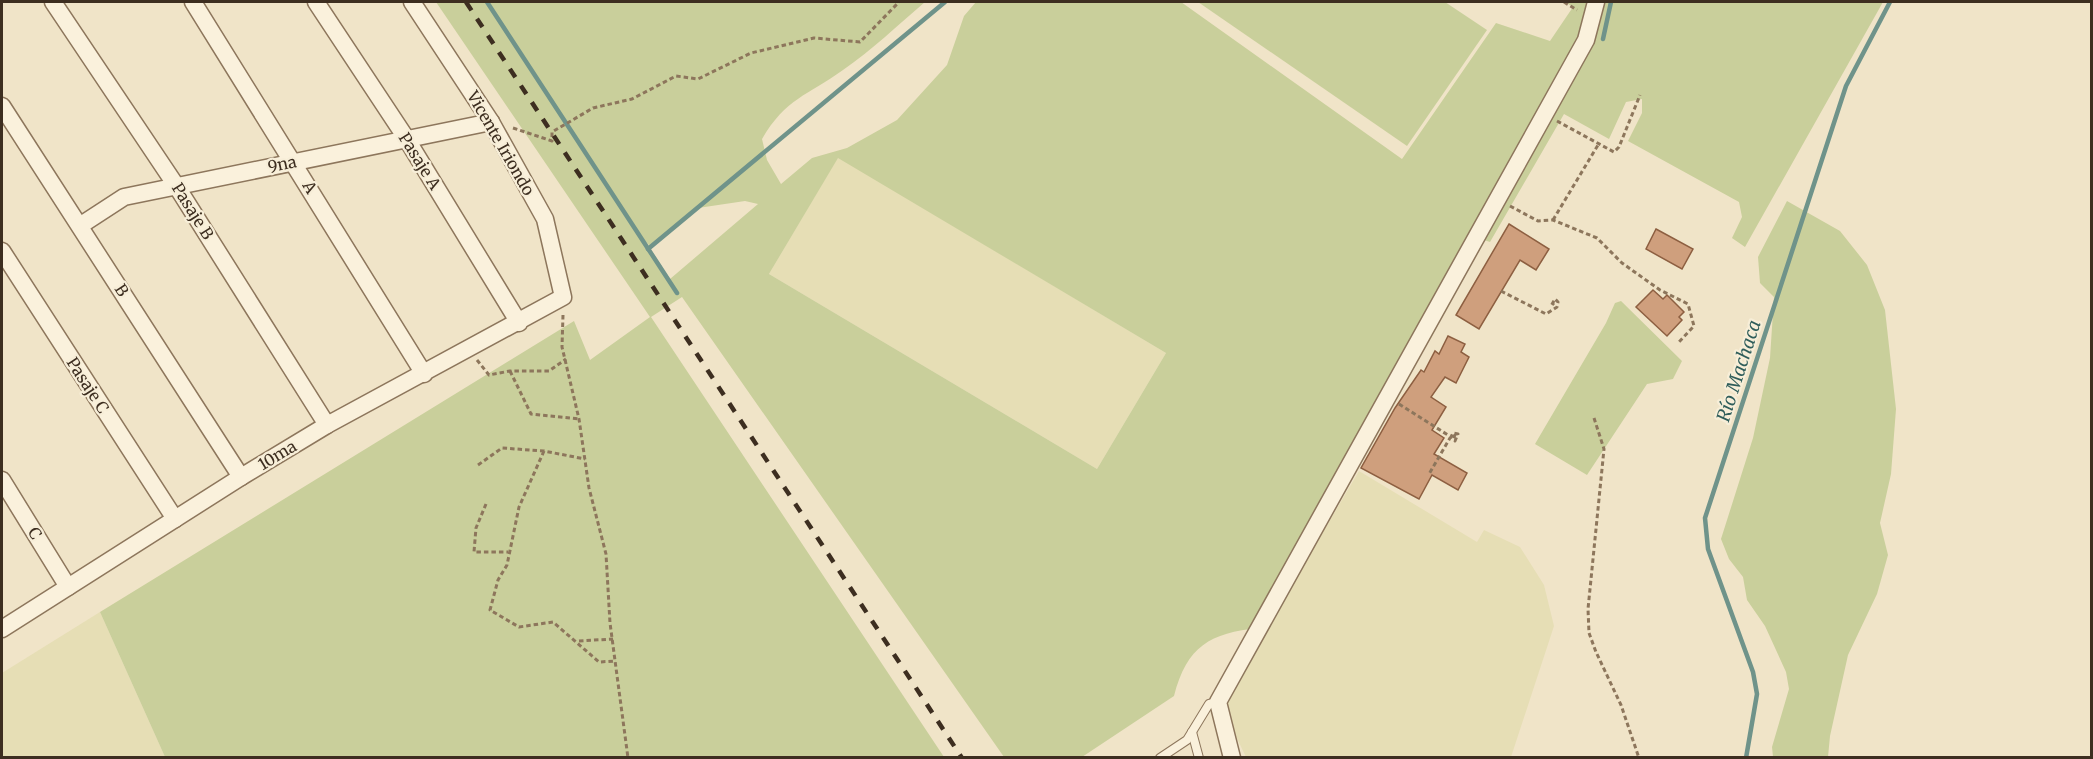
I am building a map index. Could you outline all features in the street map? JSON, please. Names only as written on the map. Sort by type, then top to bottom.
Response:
[{"type":"street","name":"Pasaje B","points":[[53,2],[177,187],[327,425]]},
{"type":"street","name":"A","points":[[193,2],[294,161],[424,374]]},
{"type":"street","name":"Pasaje A","points":[[316,2],[406,138],[519,323]]},
{"type":"street","name":"Vicente Iriondo","points":[[412,2],[491,122],[545,219],[563,297]]},
{"type":"street","points":[[1232,758],[1218,702],[1586,40],[1596,2]]},
{"type":"street","name":"B","points":[[2,106],[81,225],[241,477]]},
{"type":"street","name":"9na","points":[[81,225],[124,197],[491,122]]},
{"type":"street","name":"Pasaje C","points":[[2,251],[175,519]]},
{"type":"street","name":"10ma","points":[[2,629],[327,425],[519,323],[563,297]]},
{"type":"street","name":"C","points":[[2,480],[68,587]]},
{"type":"lane","points":[[1160,758],[1187,740],[1209,704],[1218,702]]},
{"type":"lane","points":[[1192,732],[1198,758]]},
{"type":"path","points":[[491,122],[552,141],[552,132],[593,108],[632,99],[676,76],[698,79],[751,53],[814,38],[860,42],[899,2]]},
{"type":"path","points":[[1545,114],[1614,152],[1619,147],[1640,95]]},
{"type":"path","points":[[1553,220],[1598,145]]},
{"type":"path","points":[[1498,199],[1538,221],[1553,220],[1597,238],[1622,263],[1660,290],[1688,304],[1694,326],[1678,343]]},
{"type":"path","points":[[1501,291],[1546,314],[1557,307],[1558,302],[1554,299],[1551,306],[1554,303]]},
{"type":"path","points":[[563,297],[562,347],[579,419],[589,488],[606,554],[613,639],[628,758]]},
{"type":"path","points":[[468,350],[489,375],[510,371],[549,371],[566,359]]},
{"type":"path","points":[[510,371],[531,414],[579,419]]},
{"type":"path","points":[[1388,397],[1451,437],[1454,433],[1458,434],[1455,441],[1453,439],[1455,435],[1450,438],[1430,474]]},
{"type":"path","points":[[1594,418],[1604,449],[1588,609],[1589,633],[1621,705],[1640,758]]},
{"type":"path","points":[[478,465],[502,448],[544,451],[585,459]]},
{"type":"path","points":[[544,451],[519,507],[507,565],[498,580],[490,610],[519,627],[553,622],[599,662],[616,661]]},
{"type":"path","points":[[486,504],[476,528],[474,552],[508,552]]},
{"type":"path","points":[[577,641],[613,639]]},
{"type":"shaded area","points":[[838,157],[1166,353],[1097,469],[769,274]]},
{"type":"shaded area","points":[[1359,471],[1477,542],[1484,530],[1520,547],[1544,585],[1554,626],[1511,757],[1246,757],[1226,716],[1225,698]]},
{"type":"shaded area","points":[[100,612],[165,757],[2,758],[2,673]]},
{"type":"green space","points":[[436,2],[925,2],[875,46],[789,106],[771,125],[762,139],[767,160],[781,184],[812,158],[847,148],[897,120],[947,65],[964,16],[976,2],[1181,2],[1402,159],[1496,23],[1550,41],[1573,7],[1565,2],[1594,2],[1586,40],[1259,628],[1227,634],[1203,645],[1186,665],[1174,696],[1082,757],[1004,757],[682,297],[651,317],[944,757],[165,757],[100,612],[574,321],[590,360],[650,317]],"holes":[[[838,158],[1166,353],[1097,469],[769,274]],[[745,201],[758,204],[670,279],[646,242],[651,247],[698,208]]]},
{"type":"green space","points":[[1198,2],[1445,2],[1487,30],[1407,146]]},
{"type":"green space","points":[[1600,2],[1883,2],[1745,247],[1732,238],[1742,217],[1739,202],[1628,141],[1642,113],[1642,99],[1626,102],[1609,139],[1564,114],[1490,242],[1484,240],[1595,34]]},
{"type":"green space","points":[[1787,201],[1840,231],[1867,265],[1885,310],[1896,409],[1891,474],[1880,523],[1888,555],[1877,594],[1848,655],[1830,736],[1828,757],[1773,757],[1772,747],[1789,689],[1786,672],[1765,626],[1747,600],[1743,577],[1729,559],[1721,539],[1753,438],[1770,358],[1774,297],[1760,283],[1758,257]]},
{"type":"green space","points":[[1621,301],[1682,361],[1673,379],[1647,384],[1587,475],[1535,444],[1606,323],[1615,303]]},
{"type":"building","points":[[1509,224],[1549,249],[1536,270],[1520,260],[1479,329],[1456,315]]},
{"type":"building","points":[[1656,229],[1693,249],[1682,269],[1646,249]]},
{"type":"building","points":[[1653,290],[1663,299],[1667,295],[1684,312],[1679,317],[1682,320],[1667,336],[1636,307]]},
{"type":"building","points":[[1448,336],[1465,344],[1461,352],[1469,357],[1456,383],[1445,377],[1431,397],[1446,407],[1432,430],[1444,438],[1434,454],[1467,473],[1458,490],[1432,475],[1419,499],[1361,468],[1395,408],[1421,370],[1424,372],[1435,351],[1439,354]]},
{"type":"waterway","points":[[487,2],[677,293]]},
{"type":"waterway","points":[[648,249],[945,2]]},
{"type":"waterway","points":[[1603,39],[1611,2]]},
{"type":"waterway","name":"Río Machaca","points":[[1746,758],[1757,694],[1753,672],[1708,549],[1705,518],[1846,86],[1890,2]]},
{"type":"railway","points":[[466,2],[962,758]]}]
